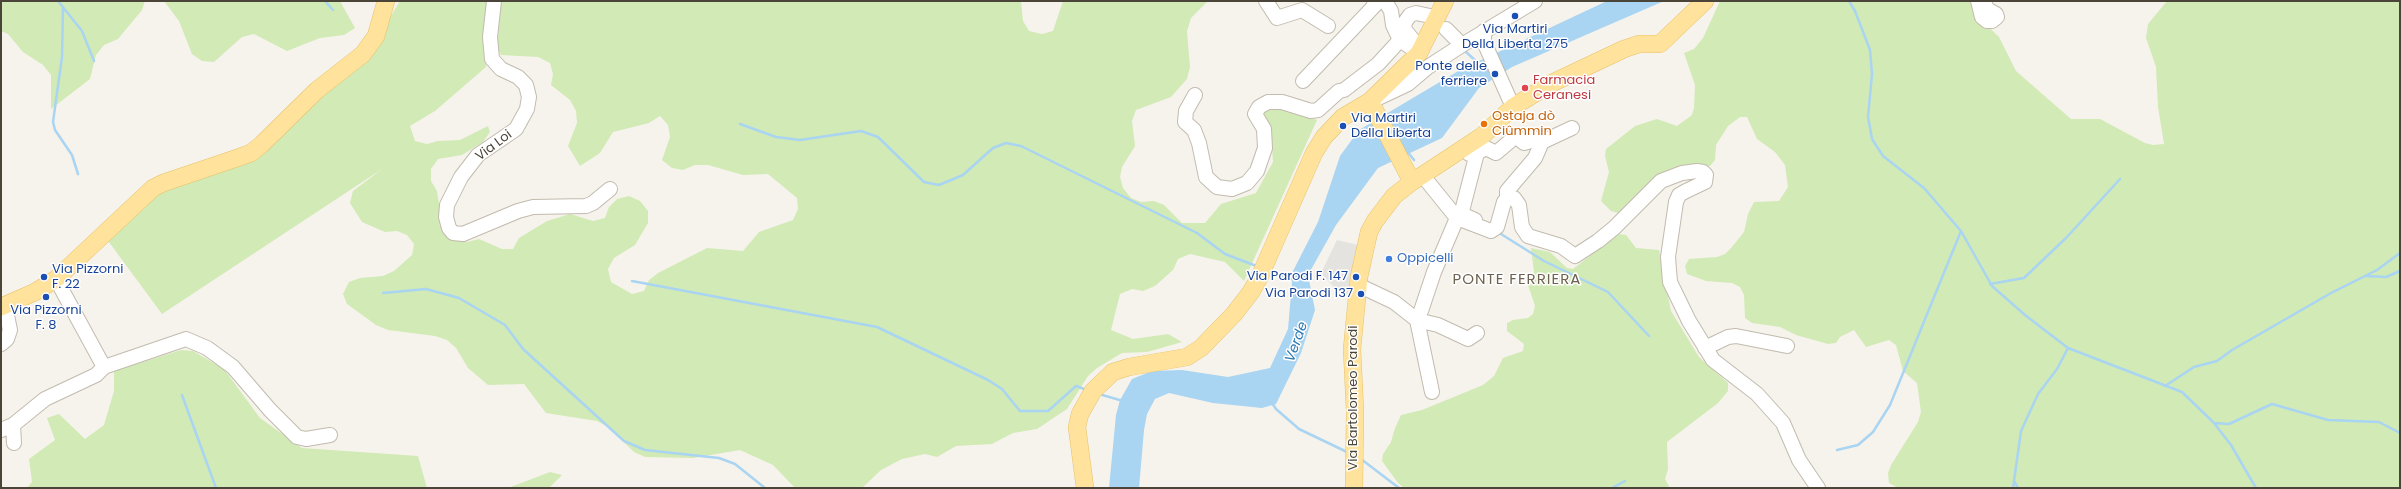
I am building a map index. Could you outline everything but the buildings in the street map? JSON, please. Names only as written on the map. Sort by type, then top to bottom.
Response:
[{"type":"main road","points":[[3,307],[36,292],[56,278],[153,188],[251,153],[317,90],[363,54],[376,36],[386,1]]},
{"type":"main road","points":[[1085,488],[1077,433],[1080,414],[1093,391],[1113,372],[1129,366],[1187,357],[1200,348],[1234,314],[1251,292],[1260,276],[1314,153],[1324,137],[1343,117],[1372,105],[1421,51],[1445,1]]},
{"type":"main road","name":"Via Bartolomeo Parodi","points":[[1354,488],[1355,411],[1352,349],[1358,285],[1364,250],[1372,226],[1382,209],[1414,176],[1471,151],[1482,136],[1512,107],[1550,84],[1624,49],[1639,44],[1660,44],[1705,1]]},
{"type":"main road","points":[[1372,105],[1414,176]]},
{"type":"street","name":"Via Loi","points":[[494,1],[490,37],[492,59],[501,68],[518,77],[526,85],[529,97],[528,109],[516,129],[478,155],[461,177],[448,205],[446,217],[449,228],[454,233],[463,234],[518,211],[533,207],[586,206],[593,203],[610,189]]},
{"type":"street","points":[[1266,1],[1278,18],[1302,10],[1328,26]]},
{"type":"street","points":[[1303,81],[1377,3],[1374,1]]},
{"type":"street","points":[[1385,1],[1391,11],[1393,25],[1400,40],[1421,51]]},
{"type":"street","points":[[1372,105],[1408,84],[1428,67],[1478,40],[1535,1]]},
{"type":"street","points":[[1978,1],[1982,17],[1987,21],[1992,21],[1997,17],[1996,14],[1987,9],[1984,1]]},
{"type":"street","points":[[1421,51],[1404,29],[1405,22],[1410,15],[1416,13],[1430,16]]},
{"type":"street","points":[[1446,29],[1478,40],[1502,81],[1512,107]]},
{"type":"street","points":[[1195,95],[1186,111],[1185,122],[1194,130],[1199,143],[1206,177],[1217,187],[1232,189],[1247,183],[1257,171],[1265,148],[1264,129],[1255,114],[1259,107],[1268,102],[1282,102],[1311,111],[1318,110],[1339,91],[1344,90],[1378,64],[1400,40]]},
{"type":"street","points":[[1414,176],[1457,218],[1491,231],[1495,230],[1502,205],[1507,198],[1507,191],[1535,158],[1542,142],[1572,128]]},
{"type":"street","points":[[1480,227],[1480,224],[1464,215],[1462,211],[1471,151],[1486,148],[1496,153],[1516,136],[1524,143],[1528,142],[1532,137]]},
{"type":"street","points":[[1507,198],[1513,197],[1517,201],[1522,227],[1528,236],[1561,246],[1575,256],[1598,242],[1661,181],[1682,173],[1697,171],[1703,172],[1706,175],[1705,182],[1702,186],[1679,195],[1676,202],[1670,235],[1668,270],[1675,294],[1713,360],[1757,394],[1783,423],[1799,460],[1818,488]]},
{"type":"street","points":[[1432,392],[1419,316],[1434,272],[1457,218]]},
{"type":"street","points":[[56,278],[104,367]]},
{"type":"street","points":[[1358,285],[1468,339],[1477,333]]},
{"type":"street","points":[[1,344],[7,339],[10,330],[3,307]]},
{"type":"street","points":[[1705,348],[1728,337],[1736,336],[1787,346]]},
{"type":"street","points":[[14,443],[7,427],[45,399],[96,375],[104,367],[178,340],[192,341],[218,355],[233,367],[270,410],[297,437],[306,439],[330,435]]},
{"type":"green space","points":[[1,1],[145,1],[142,10],[118,39],[104,45],[96,55],[90,79],[51,109],[51,75],[43,65],[23,52],[8,34],[1,31]]},
{"type":"green space","points":[[164,1],[340,1],[355,28],[344,35],[320,38],[287,51],[254,34],[242,37],[214,62],[202,61],[192,54],[179,21]]},
{"type":"green space","points":[[400,1],[495,1],[486,67],[435,111],[410,126],[415,141],[427,144],[438,141],[460,140],[488,126],[490,132],[483,142],[462,155],[438,159],[431,169],[431,181],[437,191],[443,229],[452,238],[467,242],[479,239],[502,249],[513,249],[519,238],[547,221],[570,214],[593,221],[605,218],[609,207],[617,199],[629,196],[640,201],[648,211],[648,223],[635,245],[614,258],[608,269],[611,282],[632,294],[644,291],[649,280],[658,273],[707,248],[743,251],[759,232],[793,220],[798,209],[797,198],[768,174],[743,175],[708,165],[695,165],[683,170],[672,168],[662,160],[670,137],[668,125],[660,116],[649,123],[613,132],[600,153],[580,166],[568,146],[577,123],[576,111],[570,100],[551,85],[553,74],[550,63],[538,57],[501,55],[497,48],[501,1],[1021,1],[1023,21],[1029,31],[1042,34],[1053,31],[1063,1],[1208,1],[1191,18],[1187,31],[1190,67],[1187,79],[1171,97],[1136,110],[1132,121],[1135,146],[1122,167],[1120,177],[1123,188],[1131,198],[1141,202],[1154,201],[1164,205],[1182,223],[1205,223],[1221,204],[1256,193],[1273,162],[1271,133],[1260,115],[1269,107],[1280,106],[1317,120],[1244,281],[1225,262],[1190,254],[1178,259],[1173,270],[1155,286],[1143,291],[1132,289],[1120,294],[1111,330],[1133,339],[1168,334],[1182,342],[1147,352],[1122,353],[1097,368],[1088,376],[1067,409],[1037,429],[1013,433],[992,444],[956,446],[937,457],[925,454],[902,459],[881,470],[862,488],[795,488],[773,465],[740,450],[693,458],[645,457],[634,452],[608,427],[597,421],[546,413],[524,384],[488,385],[468,368],[456,348],[447,340],[435,336],[388,330],[376,325],[347,304],[343,294],[349,282],[360,278],[383,276],[394,271],[412,255],[414,244],[407,235],[397,231],[385,232],[362,222],[350,203],[353,191],[382,169],[162,314],[106,238],[159,190],[236,167],[389,19]]},
{"type":"green space","points":[[1720,1],[1973,1],[1978,17],[1999,37],[2016,71],[2071,119],[2100,119],[2145,143],[2153,145],[2164,144],[2158,107],[2156,67],[2146,38],[2148,24],[2167,1],[2400,1],[2400,488],[1898,488],[1889,483],[1888,473],[1891,465],[1918,422],[1921,412],[1917,383],[1903,371],[1896,345],[1889,340],[1866,347],[1854,330],[1840,337],[1836,343],[1828,344],[1796,335],[1780,327],[1752,323],[1745,318],[1744,295],[1740,287],[1732,283],[1706,281],[1687,274],[1685,266],[1689,259],[1717,257],[1725,254],[1731,248],[1744,232],[1748,214],[1754,202],[1779,201],[1788,187],[1785,165],[1775,152],[1757,139],[1747,117],[1740,117],[1728,126],[1716,145],[1715,160],[1710,166],[1680,167],[1618,213],[1611,211],[1601,201],[1609,172],[1605,156],[1606,149],[1635,126],[1657,119],[1677,126],[1692,115],[1694,108],[1695,85],[1684,53],[1694,49],[1703,38]]},
{"type":"green space","points":[[1618,234],[1626,235],[1636,248],[1659,250],[1671,311],[1699,357],[1728,383],[1728,391],[1718,403],[1667,442],[1668,469],[1665,479],[1670,488],[1404,488],[1398,483],[1382,461],[1383,454],[1391,442],[1401,415],[1422,410],[1483,385],[1494,376],[1503,358],[1523,351],[1524,344],[1507,331],[1507,323],[1513,320],[1528,318],[1533,314],[1535,306],[1528,285],[1534,272],[1531,248],[1550,252],[1567,268],[1573,269]]},
{"type":"green space","points":[[181,350],[193,351],[224,369],[260,418],[302,448],[418,456],[427,488],[27,488],[32,482],[29,459],[55,440],[47,418],[59,414],[85,439],[104,425],[114,391],[114,371]]},
{"type":"green space","points":[[550,472],[562,475],[549,488],[508,488]]},
{"type":"shaded area","points":[[1337,240],[1358,245],[1348,297],[1343,297],[1321,273]]},
{"type":"water","name":"Verde","points":[[1607,1],[1664,1],[1512,67],[1479,88],[1442,138],[1378,168],[1336,225],[1308,275],[1315,310],[1301,353],[1276,404],[1262,408],[1213,403],[1169,393],[1155,399],[1147,414],[1144,430],[1139,488],[1109,488],[1116,415],[1120,400],[1132,379],[1152,371],[1182,370],[1228,377],[1270,368],[1288,329],[1293,271],[1318,222],[1340,156],[1359,130],[1460,70]]},
{"type":"waterway","points":[[58,1],[82,31],[94,61]]},
{"type":"waterway","points":[[325,1],[333,10]]},
{"type":"waterway","points":[[1849,1],[1855,11],[1870,50],[1872,74],[1868,117],[1872,139],[1883,156],[1924,188],[1961,231],[1992,286],[2025,315],[2068,348],[2182,392],[2214,423],[2231,445],[2256,488]]},
{"type":"waterway","points":[[63,8],[62,57],[53,122],[55,130],[72,155],[78,174]]},
{"type":"waterway","points":[[1465,51],[1479,64]]},
{"type":"waterway","points":[[740,124],[776,137],[800,140],[861,131],[878,137],[924,182],[939,185],[963,175],[993,148],[1006,143],[1021,146],[1197,233],[1225,254],[1259,267]]},
{"type":"waterway","points":[[1407,151],[1414,160]]},
{"type":"waterway","points":[[1990,284],[2024,278],[2066,238],[2120,179]]},
{"type":"waterway","points":[[1837,450],[1858,445],[1873,432],[1890,405],[1961,231]]},
{"type":"waterway","points":[[1501,234],[1544,261],[1608,292],[1649,336]]},
{"type":"waterway","points":[[2165,386],[2194,367],[2217,361],[2232,350],[2331,293],[2377,270],[2400,253]]},
{"type":"waterway","points":[[1269,270],[1294,280]]},
{"type":"waterway","points":[[2366,276],[2386,277],[2400,271]]},
{"type":"waterway","points":[[632,281],[877,327],[988,380],[1002,389],[1020,411],[1048,411],[1076,386],[1087,390]]},
{"type":"waterway","points":[[383,293],[426,289],[459,298],[505,325],[523,349],[624,441],[645,450],[719,458],[735,464],[765,488]]},
{"type":"waterway","points":[[2013,488],[2021,431],[2038,394],[2057,369],[2068,348]]},
{"type":"waterway","points":[[1099,394],[1123,401]]},
{"type":"waterway","points":[[182,395],[216,488]]},
{"type":"waterway","points":[[1272,403],[1276,409],[1299,429],[1347,452]]},
{"type":"waterway","points":[[2214,423],[2229,424],[2272,404],[2328,420],[2379,422],[2400,433]]},
{"type":"waterway","points":[[1361,459],[1399,488]]},
{"type":"waterway","points":[[1612,488],[1625,481]]},
{"type":"waterway","points":[[2014,481],[2018,488]]},
{"type":"place","name":"Via Martiri Della Liberta 275","points":[[1515,16]]},
{"type":"place","name":"Ponte delle ferriere","points":[[1495,74]]},
{"type":"place","name":"Farmacia Ceranesi","points":[[1525,88]]},
{"type":"place","name":"Ostaja dò Ciûmmin","points":[[1484,124]]},
{"type":"place","name":"Via Martiri Della Liberta","points":[[1343,126]]},
{"type":"place","name":"Oppicelli","points":[[1389,259]]},
{"type":"place","name":"Via Pizzorni F. 22","points":[[44,277]]},
{"type":"place","name":"Via Parodi F. 147","points":[[1356,277]]},
{"type":"place","name":"Via Parodi 137","points":[[1361,294]]},
{"type":"place","name":"Via Pizzorni F. 8","points":[[46,297]]},
{"type":"district","name":"PONTE FERRIERA","points":[[1517,280]]}]
